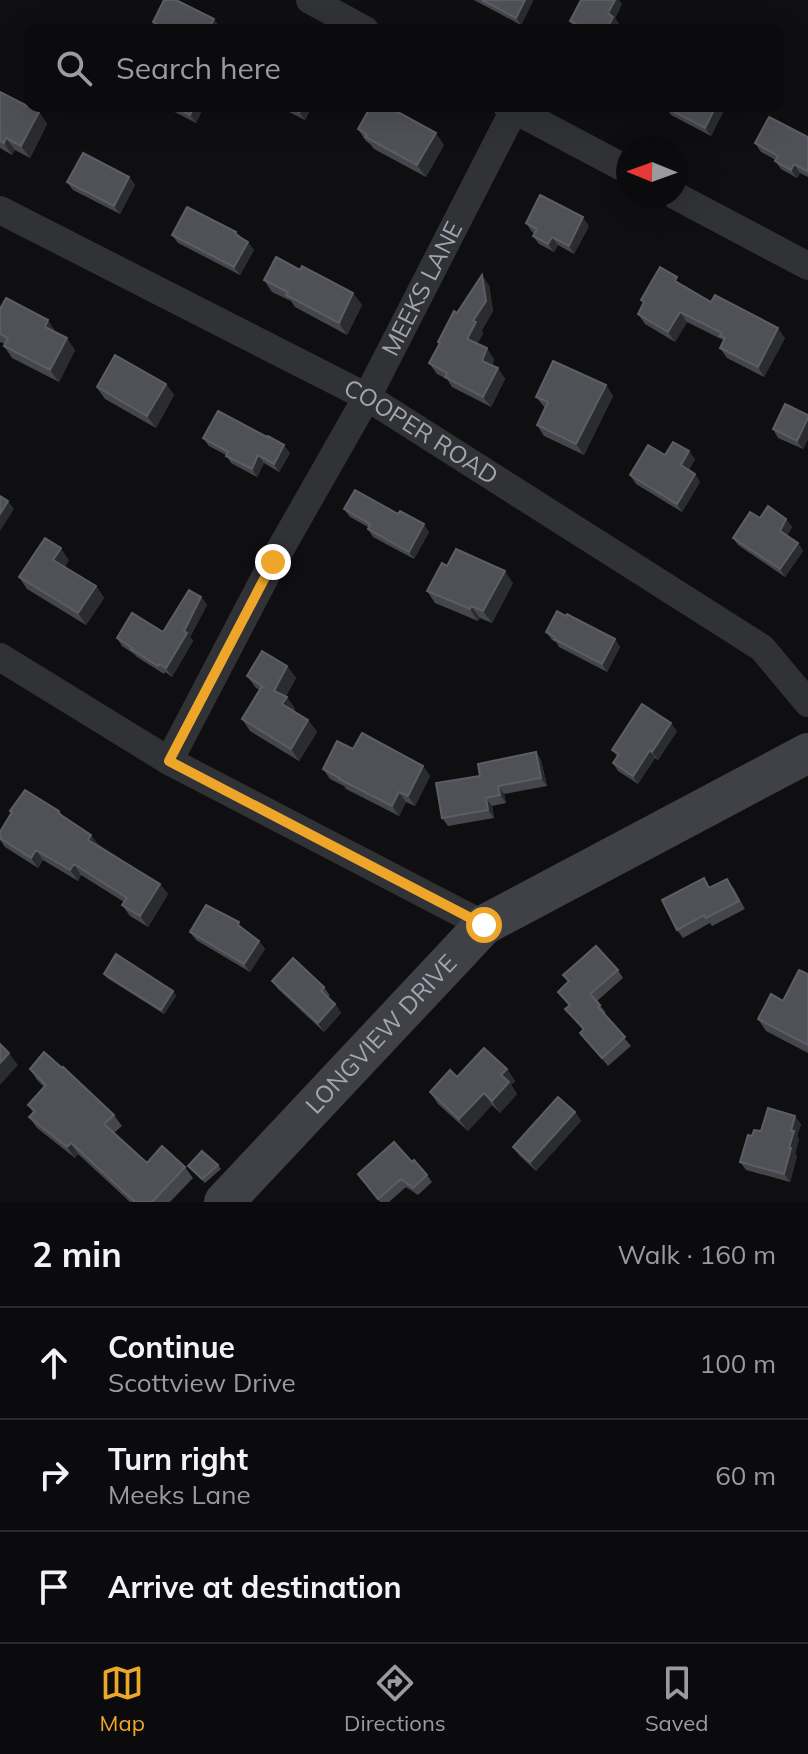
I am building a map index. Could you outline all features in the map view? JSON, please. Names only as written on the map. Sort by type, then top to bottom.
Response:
[{"type":"street","points":[[310,0],[354,24]]},
{"type":"street","name":"MEEKS LANE","points":[[169,761],[273,562],[367,397],[508,112]]},
{"type":"street","points":[[518,112],[616,164]]},
{"type":"street","points":[[688,202],[808,266]]},
{"type":"street","name":"COOPER ROAD","points":[[0,210],[367,397],[762,648],[808,703]]},
{"type":"street","points":[[0,657],[169,761],[484,925]]},
{"type":"street","name":"LONGVIEW DRIVE","points":[[224,1202],[484,925],[808,753]]},
{"type":"building","points":[[164,0],[176,0],[214,19],[211,24],[153,22]]},
{"type":"building","points":[[482,0],[525,0],[516,18]]},
{"type":"building","points":[[581,0],[615,0],[608,13],[613,17],[609,24],[576,24],[570,21]]},
{"type":"building","points":[[0,92],[24,104],[24,112],[39,112],[21,146],[6,138],[4,143],[0,141]]},
{"type":"building","points":[[368,112],[398,112],[436,133],[417,165],[365,137],[367,135],[358,129]]},
{"type":"building","points":[[675,112],[713,112],[705,128]]},
{"type":"building","points":[[769,117],[808,137],[807,171],[794,164],[791,170],[775,161],[778,156],[755,143]]},
{"type":"building","points":[[83,153],[129,177],[114,206],[67,182]]},
{"type":"building","points":[[540,195],[583,217],[569,246],[552,237],[548,244],[533,236],[537,229],[526,223]]},
{"type":"building","points":[[187,207],[236,232],[248,242],[234,267],[172,235]]},
{"type":"building","points":[[276,257],[300,270],[302,266],[353,293],[339,323],[264,280]]},
{"type":"building","points":[[660,267],[677,277],[675,281],[711,302],[715,295],[778,328],[758,367],[720,348],[725,338],[720,336],[722,333],[680,312],[668,332],[638,314],[644,302],[641,300]]},
{"type":"building","points":[[482,275],[486,301],[473,321],[476,322],[467,339],[487,348],[482,361],[498,368],[483,397],[445,377],[447,373],[429,363],[454,311],[457,313]]},
{"type":"building","points":[[6,298],[48,320],[45,327],[67,338],[50,370],[4,346],[8,338],[0,334],[0,309]]},
{"type":"building","points":[[115,355],[166,384],[147,416],[97,387]]},
{"type":"building","points":[[553,361],[606,385],[576,444],[537,425],[548,402],[536,397]]},
{"type":"building","points":[[785,404],[808,415],[797,441],[773,429]]},
{"type":"building","points":[[218,411],[284,445],[274,464],[258,455],[252,469],[226,456],[228,452],[203,438]]},
{"type":"building","points":[[673,442],[689,451],[681,465],[695,474],[677,504],[630,475],[648,445],[665,455]]},
{"type":"building","points":[[355,490],[398,514],[400,511],[424,524],[409,552],[368,529],[370,524],[344,509]]},
{"type":"building","points":[[0,496],[8,501],[0,514]]},
{"type":"building","points":[[768,506],[786,519],[780,531],[798,543],[780,569],[733,538],[750,512],[760,518]]},
{"type":"building","points":[[45,538],[61,548],[53,560],[96,586],[78,613],[19,577]]},
{"type":"building","points":[[456,549],[505,571],[483,611],[471,606],[470,609],[427,591],[442,563],[447,566]]},
{"type":"building","points":[[189,590],[201,597],[184,631],[187,633],[166,668],[160,664],[158,666],[117,638],[132,613],[163,632]]},
{"type":"building","points":[[557,611],[615,639],[602,664],[546,632]]},
{"type":"building","points":[[262,651],[287,666],[274,691],[287,697],[282,704],[308,720],[291,749],[242,719],[262,686],[247,676]]},
{"type":"building","points":[[642,704],[671,723],[633,776],[613,763],[619,754],[612,750]]},
{"type":"building","points":[[362,733],[423,766],[408,796],[399,792],[392,806],[323,769],[337,741],[353,749]]},
{"type":"building","points":[[536,752],[541,778],[498,786],[500,795],[486,798],[488,810],[442,818],[436,783],[480,776],[478,764]]},
{"type":"building","points":[[25,790],[91,835],[88,840],[160,884],[140,916],[122,905],[127,898],[74,864],[70,870],[36,850],[31,858],[0,838],[10,811]]},
{"type":"building","points":[[704,878],[709,888],[727,879],[739,901],[677,930],[662,900]]},
{"type":"building","points":[[206,905],[239,922],[238,925],[259,941],[244,964],[190,932]]},
{"type":"building","points":[[596,946],[618,970],[590,994],[625,1037],[602,1058],[580,1033],[584,1029],[565,1009],[570,1005],[558,992],[569,981],[563,975]]},
{"type":"building","points":[[116,954],[173,991],[161,1010],[104,974]]},
{"type":"building","points":[[293,958],[324,987],[321,991],[335,1004],[318,1023],[272,981]]},
{"type":"building","points":[[799,970],[808,974],[808,1045],[758,1019],[771,994],[783,1001]]},
{"type":"building","points":[[0,1044],[9,1053],[0,1063]]},
{"type":"building","points":[[484,1048],[507,1069],[501,1075],[509,1082],[492,1101],[484,1093],[459,1119],[430,1092],[450,1070],[457,1077]]},
{"type":"building","points":[[44,1052],[114,1115],[104,1124],[147,1163],[162,1146],[185,1167],[152,1202],[135,1202],[71,1143],[67,1147],[29,1117],[35,1111],[28,1105],[46,1085],[30,1069]]},
{"type":"building","points":[[558,1097],[575,1112],[530,1162],[513,1147]]},
{"type":"building","points":[[768,1108],[795,1116],[784,1174],[740,1162],[748,1135],[752,1136],[754,1130],[761,1131]]},
{"type":"building","points":[[394,1142],[427,1175],[413,1188],[401,1179],[378,1199],[358,1174]]},
{"type":"building","points":[[202,1151],[218,1165],[202,1179],[188,1166]]},
{"type":"route","points":[[273,562],[169,761],[484,925]]}]
